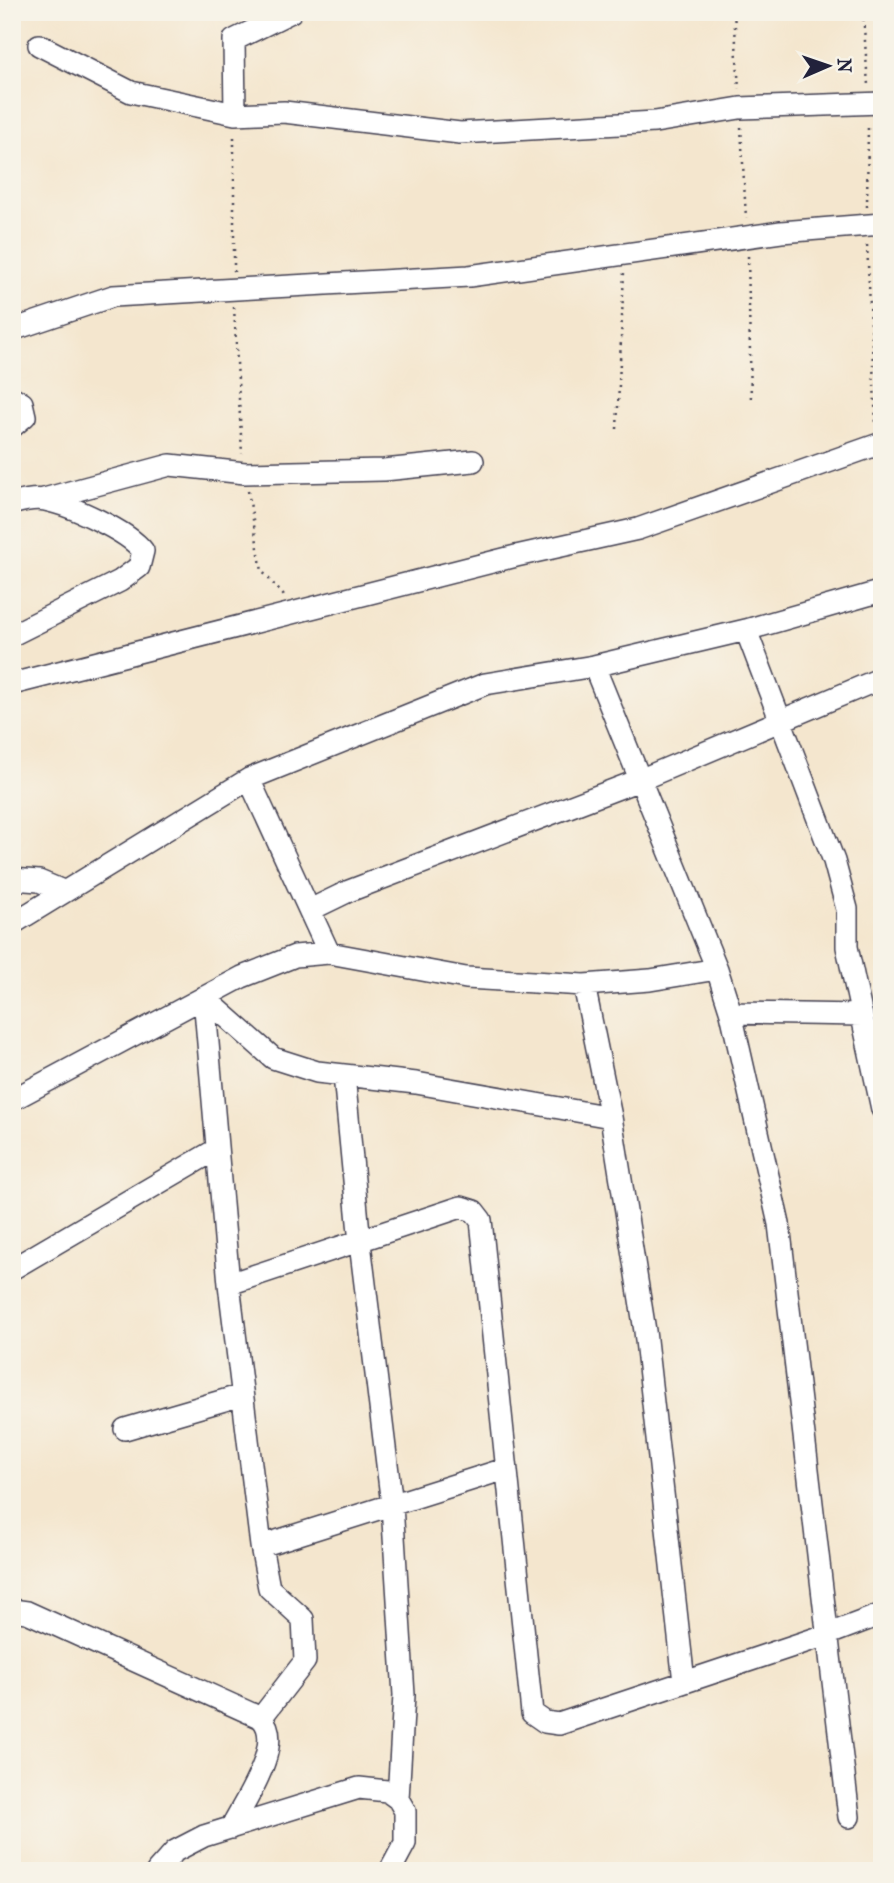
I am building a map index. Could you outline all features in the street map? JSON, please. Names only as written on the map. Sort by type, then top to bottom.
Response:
[{"type":"street","points":[[234,114],[234,40],[291,12]]},
{"type":"street","points":[[39,45],[131,92],[234,114],[284,112],[460,133],[654,121],[740,108],[882,103]]},
{"type":"street","points":[[12,330],[113,296],[457,277],[747,237],[882,224]]},
{"type":"street","points":[[12,397],[22,403],[25,416],[12,427]]},
{"type":"street","points":[[12,684],[516,556],[638,529],[882,443]]},
{"type":"street","points":[[12,504],[44,499],[170,465],[245,473],[384,470],[473,461]]},
{"type":"street","points":[[12,635],[120,581],[139,567],[142,551],[135,540],[115,528],[44,499]]},
{"type":"street","points":[[12,924],[249,779],[485,684],[594,666],[746,630],[882,591]]},
{"type":"street","points":[[746,630],[834,861],[847,909],[847,947],[882,1109]]},
{"type":"street","points":[[594,666],[717,969],[730,1013],[779,1224],[849,1817]]},
{"type":"street","points":[[312,909],[348,891],[642,779],[882,678]]},
{"type":"street","points":[[249,779],[312,909],[329,953]]},
{"type":"street","points":[[12,879],[39,881],[63,891]]},
{"type":"street","points":[[12,1100],[242,977],[295,956],[329,953],[466,978],[584,985],[650,981],[717,969]]},
{"type":"street","points":[[584,985],[611,1118],[649,1357],[684,1682]]},
{"type":"street","points":[[204,997],[273,1058],[317,1072],[416,1083],[611,1118]]},
{"type":"street","points":[[204,997],[229,1284],[261,1546],[269,1588],[303,1619],[305,1661],[261,1718]]},
{"type":"street","points":[[730,1013],[862,1015]]},
{"type":"street","points":[[344,1075],[360,1243],[392,1505],[404,1695],[398,1799]]},
{"type":"street","points":[[12,1269],[217,1149]]},
{"type":"street","points":[[229,1284],[360,1243],[461,1207],[474,1211],[481,1220],[532,1713],[545,1722],[559,1724],[882,1614]]},
{"type":"street","points":[[124,1429],[242,1395]]},
{"type":"street","points":[[261,1546],[505,1469]]},
{"type":"street","points":[[12,1609],[27,1612],[261,1718],[271,1734],[269,1751],[231,1828]]},
{"type":"street","points":[[157,1871],[175,1851],[204,1836],[359,1788],[387,1791],[398,1799],[405,1811],[405,1843],[390,1871]]},
{"type":"path","points":[[734,12],[747,237],[751,400]]},
{"type":"path","points":[[234,114],[234,288],[239,438],[262,571],[299,612]]},
{"type":"path","points":[[617,429],[624,256]]}]
